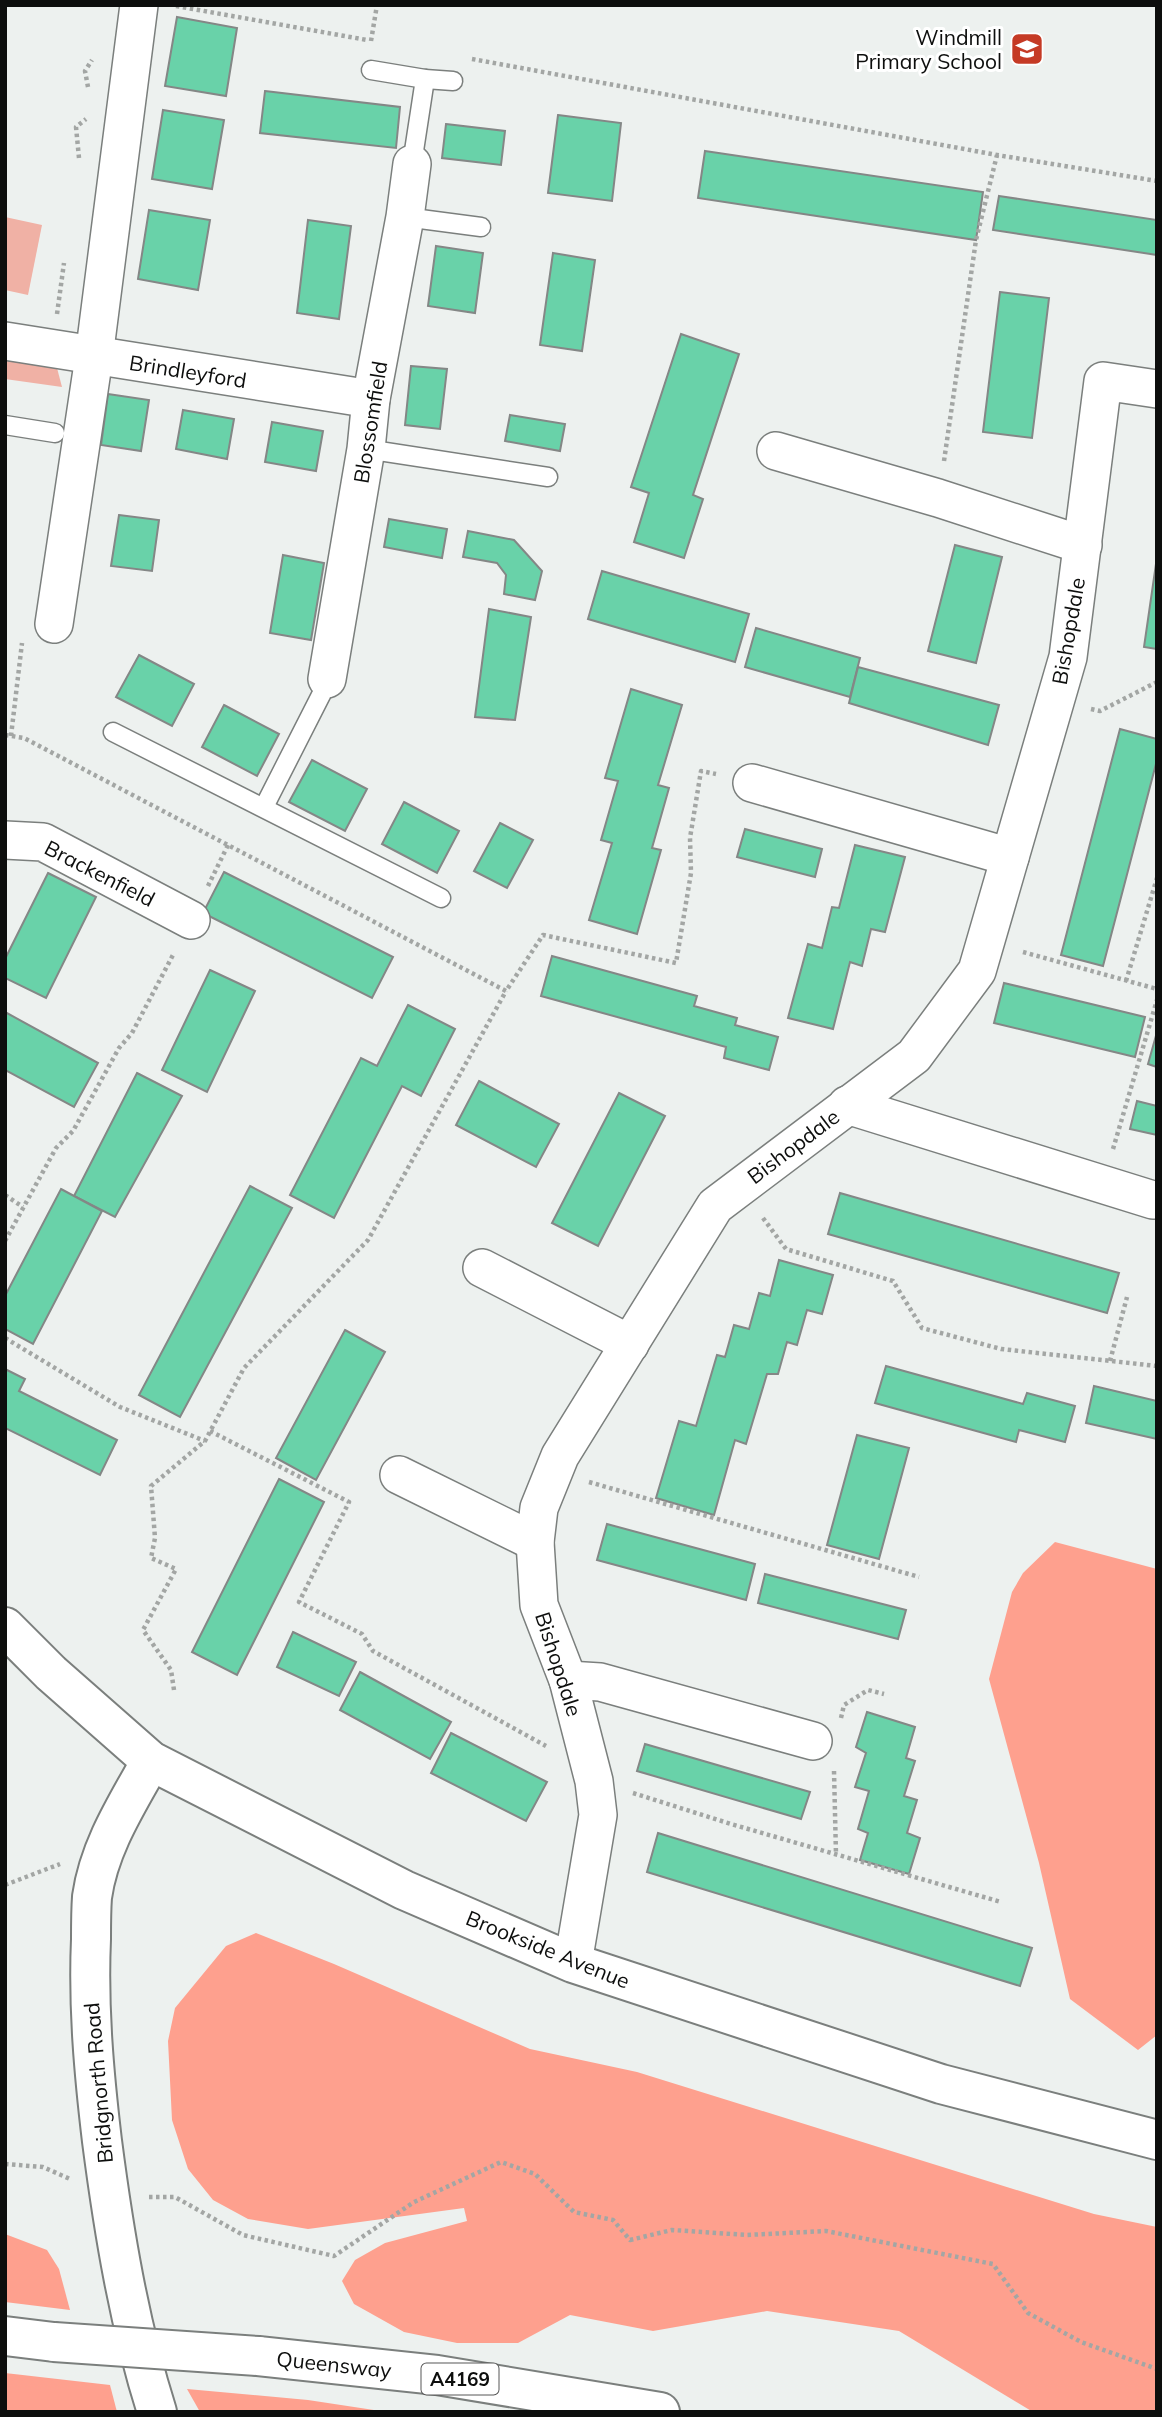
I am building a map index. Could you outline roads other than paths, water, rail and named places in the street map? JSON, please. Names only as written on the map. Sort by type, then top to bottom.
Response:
[{"type":"street","points":[[54,624],[94,357],[139,5]]},
{"type":"street","name":"Blossomfield","points":[[327,679],[366,449],[371,399],[405,217],[412,164]]},
{"type":"street","name":"Brindleyford","points":[[5,341],[371,399]]},
{"type":"street","name":"Bishopdale","points":[[573,1963],[598,1815],[594,1781],[568,1680],[539,1605],[535,1542],[539,1508],[560,1456],[715,1206],[914,1056],[977,971],[1068,656],[1103,381],[1157,389]]},
{"type":"street","points":[[776,451],[1083,544]]},
{"type":"street","points":[[752,783],[1010,856]]},
{"type":"street","name":"Brackenfield","points":[[5,840],[43,842],[191,920]]},
{"type":"street","points":[[847,1105],[1153,1200]]},
{"type":"street","points":[[482,1268],[630,1344]]},
{"type":"street","points":[[399,1475],[535,1542]]},
{"type":"street","name":"Brookside Avenue","points":[[5,1627],[51,1673],[151,1761],[404,1890],[573,1963],[941,2084],[1157,2140]]},
{"type":"street","points":[[568,1680],[600,1682],[813,1741]]},
{"type":"street","name":"Bridgnorth Road","points":[[151,1761],[112,1831],[102,1858],[92,1896],[90,1975],[93,2062],[109,2195],[133,2326],[157,2412]]},
{"type":"street","name":"Queensway","points":[[5,2336],[437,2375],[660,2412]]},
{"type":"lane","points":[[372,70],[453,81]]},
{"type":"lane","points":[[412,164],[425,79]]},
{"type":"lane","points":[[405,217],[481,227]]},
{"type":"lane","points":[[5,425],[55,433]]},
{"type":"lane","points":[[366,449],[548,477]]},
{"type":"lane","points":[[264,807],[327,679]]},
{"type":"lane","points":[[113,732],[440,898]]},
{"type":"place","name":"Windmill Primary School","points":[[1027,49]]}]
